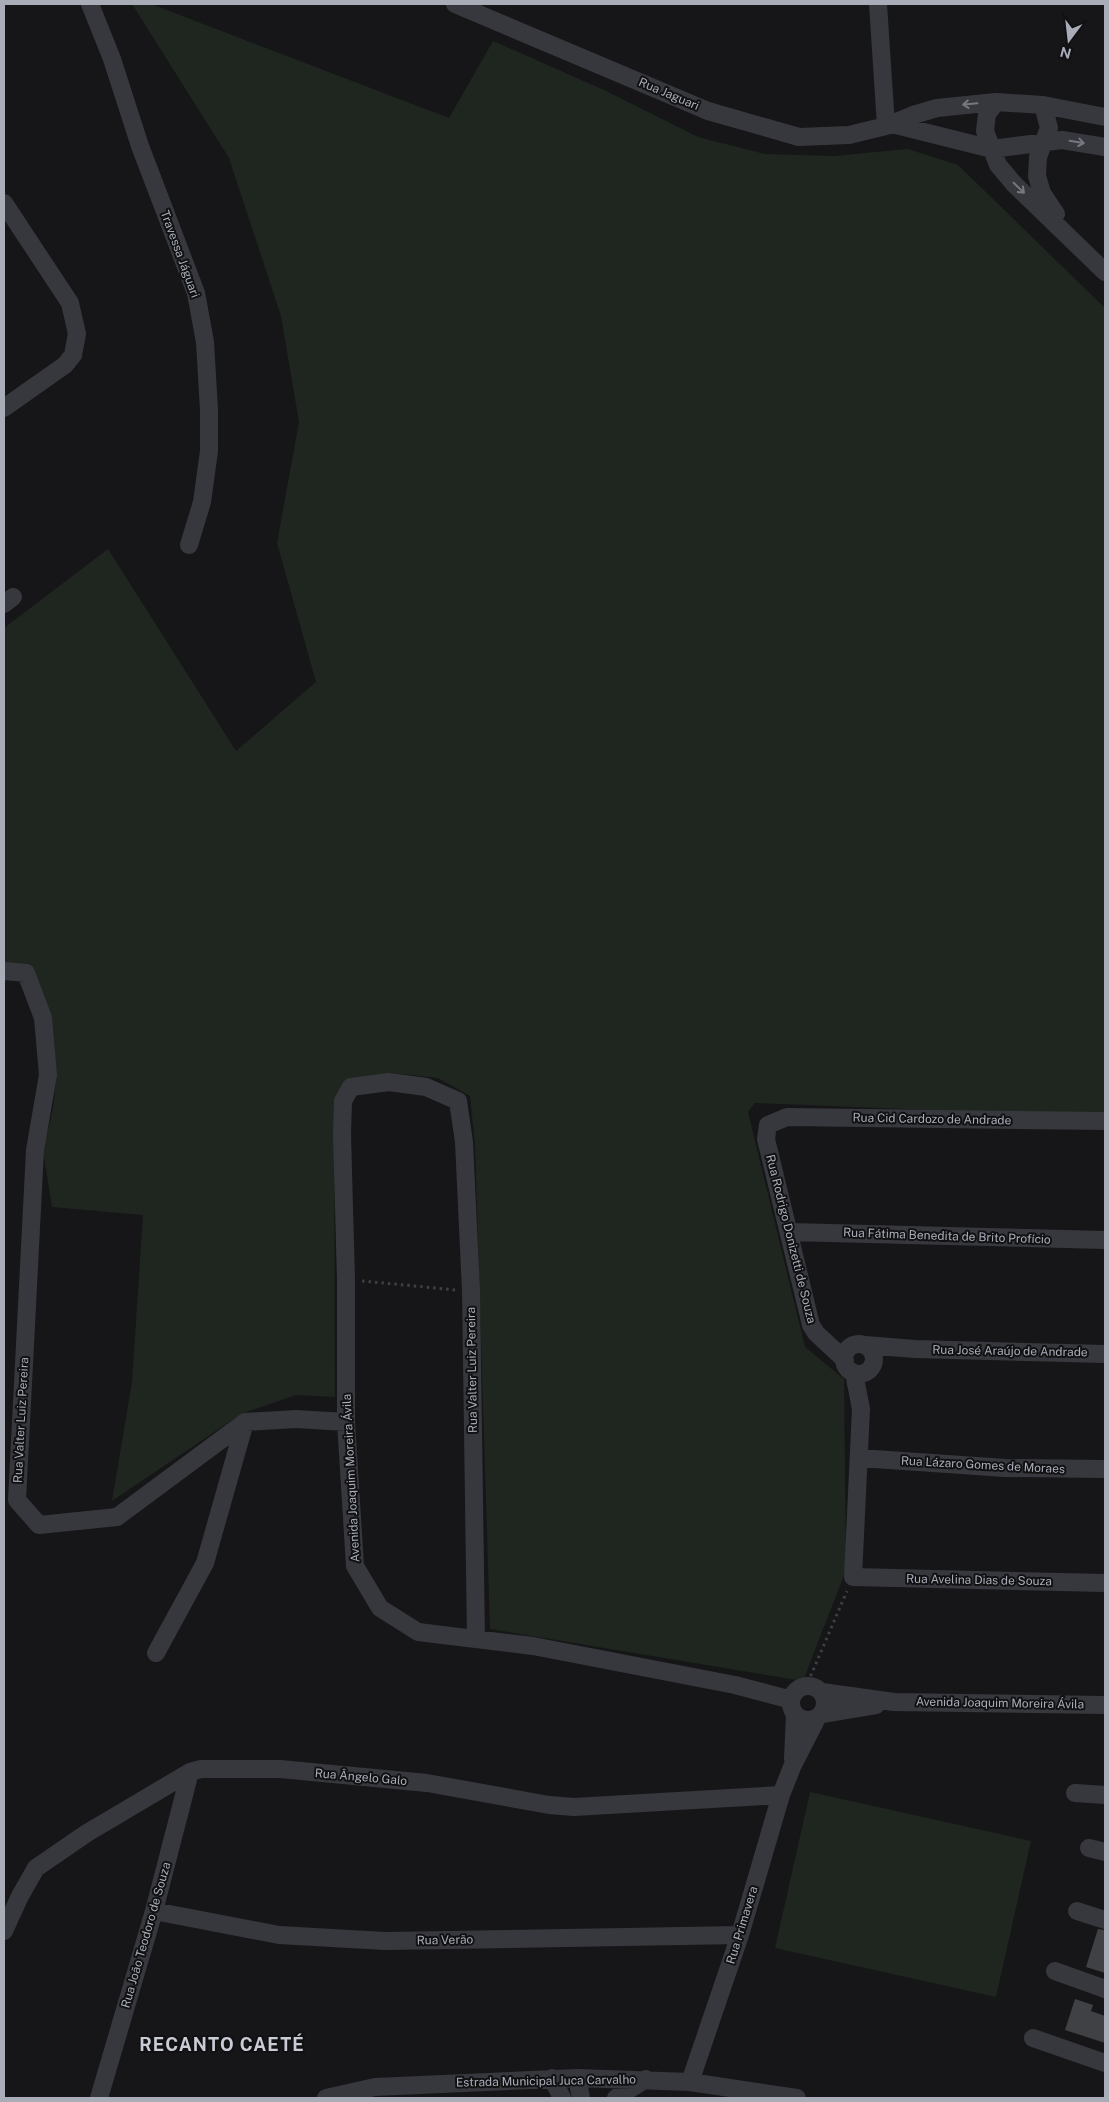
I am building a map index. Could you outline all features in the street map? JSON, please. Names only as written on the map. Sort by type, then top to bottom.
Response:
[{"type":"street","name":"Travessa Jáguari","points":[[90,4],[112,59],[140,146],[196,293],[205,342],[209,410],[209,451],[202,502],[189,545]]},
{"type":"street","name":"Rua Jaguari","points":[[455,4],[708,111],[799,137],[849,136],[889,125],[937,108],[996,102],[1043,104],[1105,117]]},
{"type":"street","points":[[878,4],[889,125]]},
{"type":"street","points":[[996,102],[987,114],[985,131],[998,165],[1014,184],[1105,272]]},
{"type":"street","points":[[1043,104],[1049,128],[1038,157],[1037,176],[1042,193],[1073,239]]},
{"type":"street","name":"Rua Jaguari","points":[[889,125],[992,149],[1062,140],[1105,147]]},
{"type":"street","points":[[4,203],[70,303],[78,334],[73,355],[65,365],[4,408]]},
{"type":"street","name":"Rua Valter Luiz Pereira","points":[[4,971],[26,974],[43,1018],[48,1075],[35,1150],[17,1500],[39,1525],[117,1517],[245,1422]]},
{"type":"street","name":"Avenida Joaquim Moreira Ávila","points":[[458,1101],[426,1087],[389,1082],[351,1087],[343,1102],[346,1422],[355,1566],[380,1608],[418,1632],[533,1646],[725,1683],[788,1699],[804,1697],[894,1702],[1105,1705]]},
{"type":"street","name":"Rua Valter Luiz Pereira","points":[[458,1101],[464,1142],[471,1291],[476,1639]]},
{"type":"street","name":"Rua Cid Cardozo de Andrade","points":[[766,1131],[768,1125],[774,1121],[787,1117],[1105,1121]]},
{"type":"street","name":"Rua Rodrigo Donizetti de Souza","points":[[766,1131],[766,1139],[811,1325],[816,1333],[826,1341],[859,1359]]},
{"type":"street","name":"Rua Fátima Benedita de Brito Profício","points":[[789,1232],[1105,1240]]},
{"type":"street","name":"Rua José Araújo de Andrade","points":[[859,1359],[915,1349],[1105,1354]]},
{"type":"street","points":[[853,1577],[860,1458],[859,1359]]},
{"type":"street","points":[[156,1653],[205,1563],[245,1422],[296,1419],[346,1422]]},
{"type":"street","name":"Rua Lázaro Gomes de Moraes","points":[[860,1458],[1004,1468],[1105,1469]]},
{"type":"street","name":"Rua Avelina Dias de Souza","points":[[853,1577],[1105,1583]]},
{"type":"street","points":[[804,1697],[826,1703],[819,1716]]},
{"type":"street","name":"Avenida Joaquim Moreira Ávila","points":[[804,1697],[805,1720],[894,1702]]},
{"type":"street","name":"Rua Primavera","points":[[792,1767],[804,1697]]},
{"type":"street","name":"Rua Primavera","points":[[690,2082],[740,1935],[782,1795],[792,1767],[819,1716]]},
{"type":"street","name":"Rua Ângelo Galo","points":[[4,1931],[20,1896],[36,1868],[87,1833],[190,1772],[217,1768],[280,1769],[427,1783],[549,1805],[574,1807],[782,1795]]},
{"type":"street","name":"Rua João Teodoro de Souza","points":[[99,2098],[154,1911],[190,1772]]},
{"type":"street","points":[[1075,1793],[1105,1795]]},
{"type":"street","name":"Rua Verão","points":[[154,1911],[279,1935],[385,1941],[740,1935]]},
{"type":"street","points":[[1078,1911],[1105,1920]]},
{"type":"street","points":[[1055,1972],[1105,1989]]},
{"type":"street","points":[[1033,2038],[1105,2063]]},
{"type":"street","points":[[552,2078],[562,2098]]},
{"type":"street","points":[[578,2078],[581,2098]]},
{"type":"street","name":"Estrada Municipal Juca Carvalho","points":[[326,2098],[375,2086],[578,2078],[690,2082],[797,2098]]},
{"type":"street","points":[[616,2098],[646,2079]]},
{"type":"path","points":[[346,1280],[471,1291]]},
{"type":"path","points":[[804,1697],[853,1577]]},
{"type":"shaded area","points":[[132,4],[151,4],[449,118],[493,41],[604,90],[698,137],[765,154],[834,156],[908,149],[958,165],[1105,308],[1105,1117],[755,1103],[748,1112],[805,1347],[844,1379],[846,1570],[803,1681],[490,1629],[475,1145],[470,1096],[438,1078],[392,1073],[346,1081],[334,1101],[335,1397],[296,1395],[241,1414],[112,1501],[132,1382],[143,1215],[52,1207],[43,1150],[53,1109],[57,1073],[49,1016],[34,971],[4,963],[4,628],[108,549],[236,751],[316,682],[277,543],[299,422],[281,316],[229,158]]},
{"type":"shaded area","points":[[810,1792],[1031,1841],[996,1997],[775,1948]]},
{"type":"building","points":[[1098,1929],[1105,1930],[1105,1973],[1086,1967]]},
{"type":"building","points":[[1075,1999],[1093,2005],[1091,2011],[1105,2016],[1105,2043],[1065,2030]]},
{"type":"district","name":"RECANTO CAETÉ","points":[[222,2045]]}]
